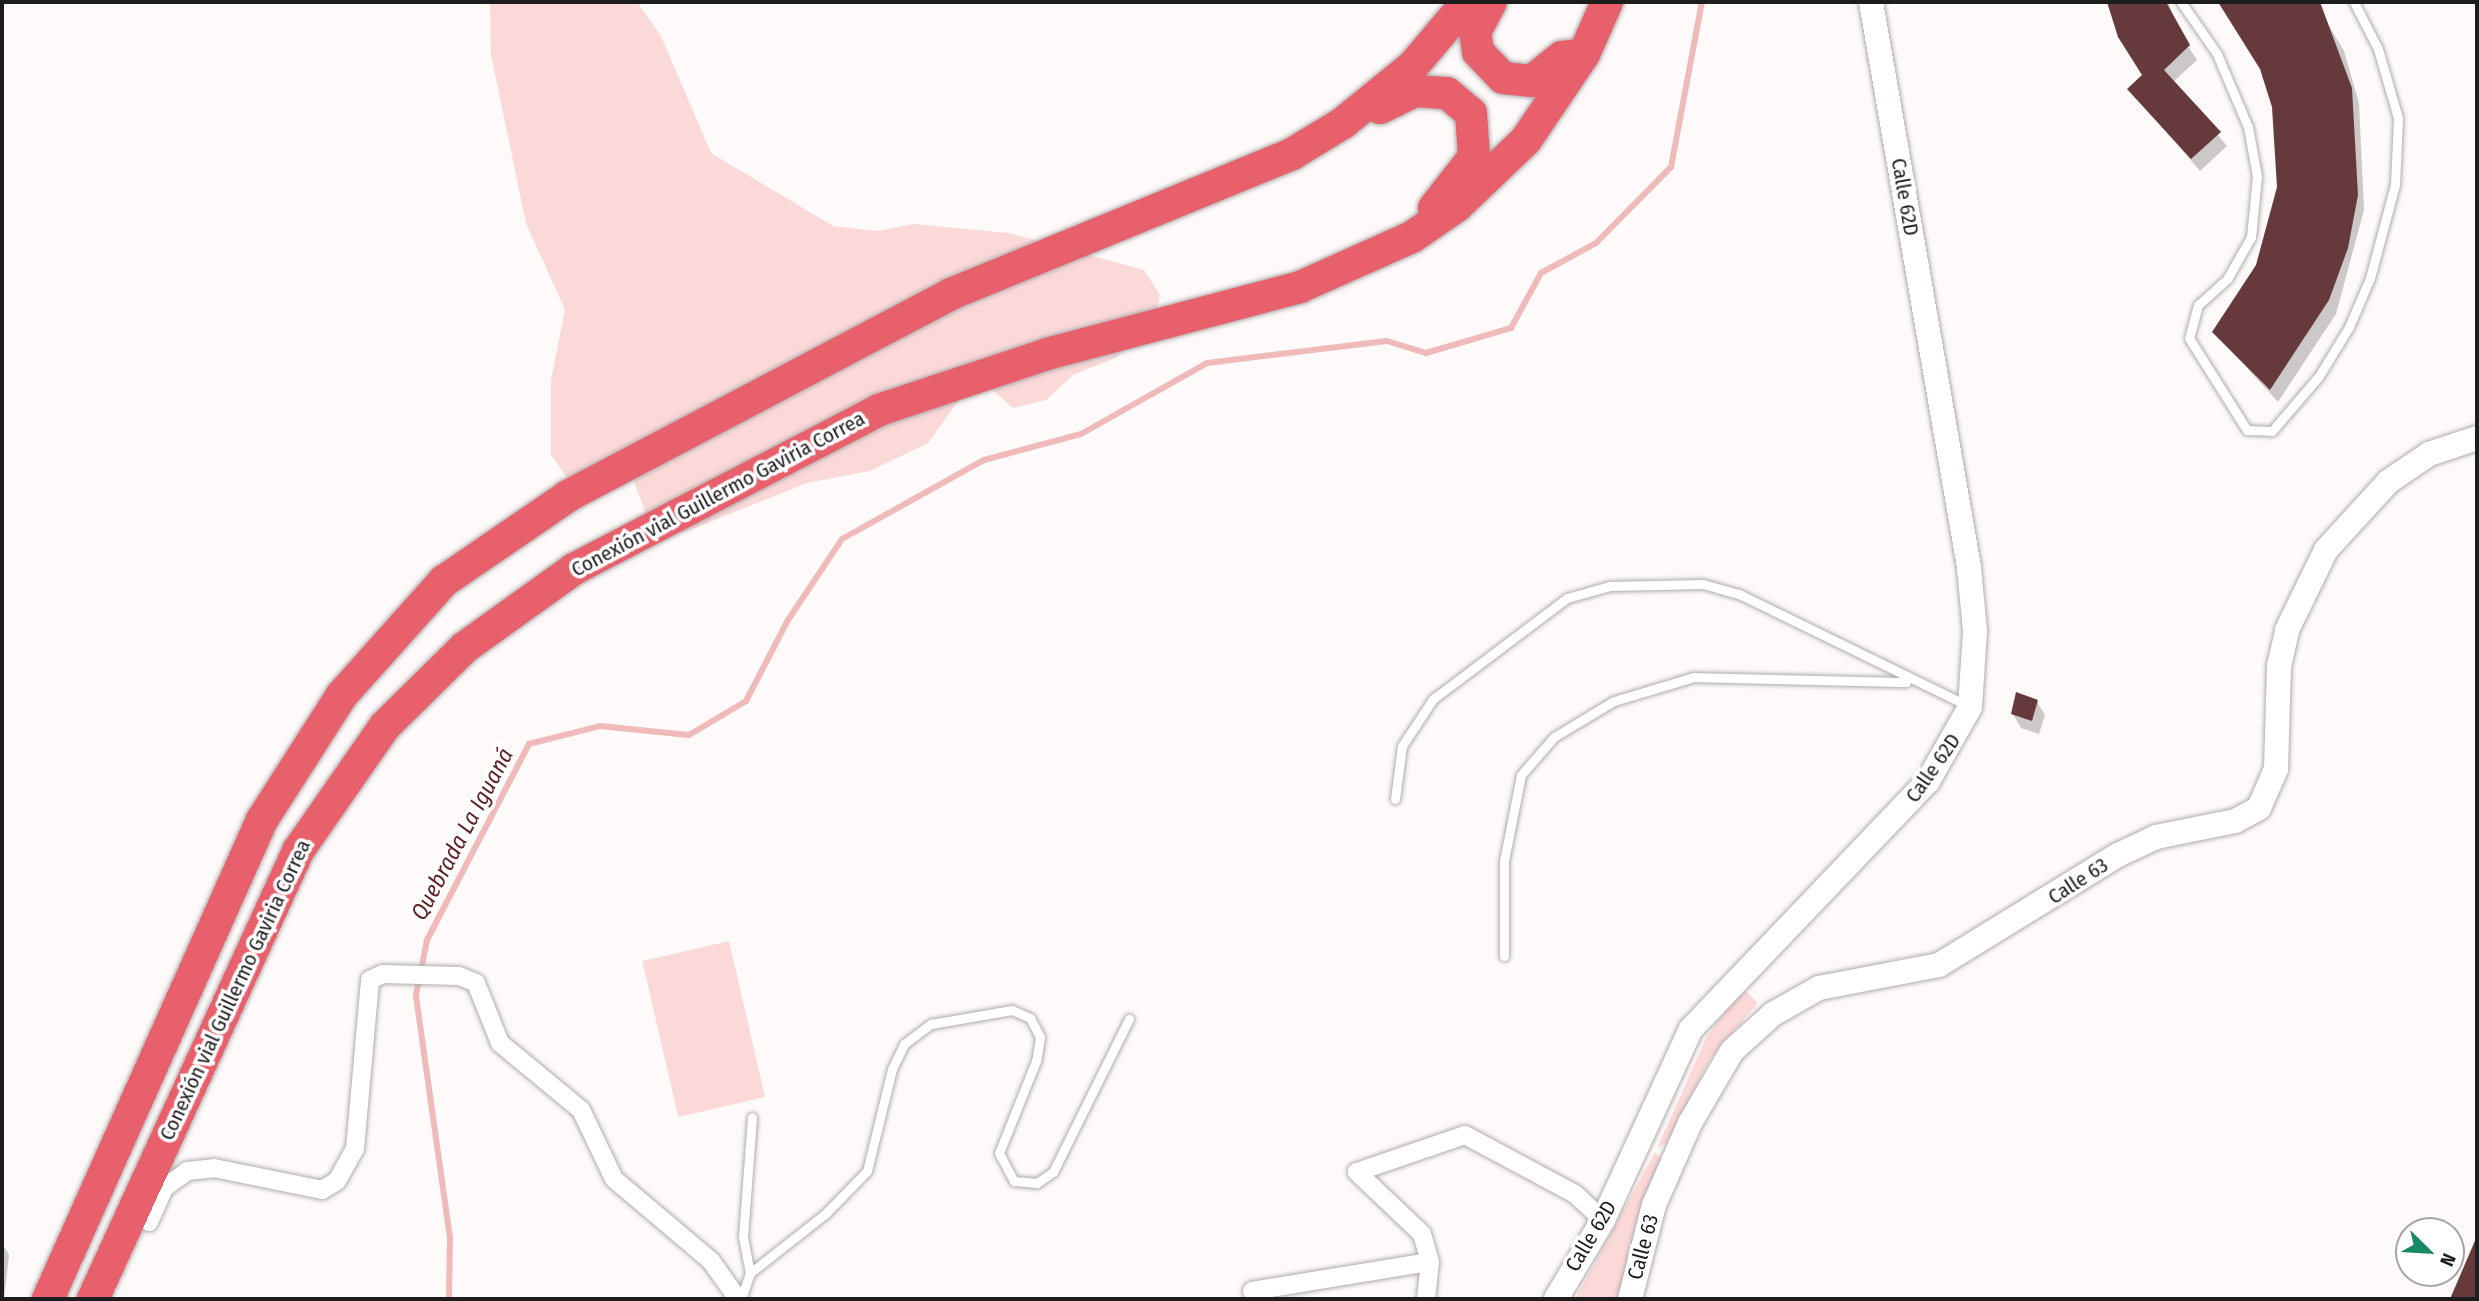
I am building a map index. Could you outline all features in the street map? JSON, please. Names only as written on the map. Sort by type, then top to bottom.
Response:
[{"type":"highway","name":"Conexión vial Guillermo Gaviria Correa","points":[[48,1299],[262,820],[342,695],[444,581],[568,496],[951,294],[1292,154],[1365,107],[1413,66],[1467,2]]},
{"type":"highway","points":[[1491,2],[1475,32],[1478,52],[1503,78],[1532,81],[1562,57],[1584,54]]},
{"type":"highway","name":"Conexión vial Guillermo Gaviria Correa","points":[[93,1299],[298,851],[385,726],[487,629],[574,569],[879,410],[1047,354],[1300,287],[1412,237],[1457,206],[1517,149],[1584,54],[1607,2]]},
{"type":"highway","points":[[1365,107],[1390,108],[1415,91],[1447,93],[1471,113],[1476,129],[1474,157],[1412,237]]},
{"type":"main road","name":"Calle 62D","points":[[1556,1299],[1603,1220],[1691,1029],[1920,790],[1970,707],[1976,631],[1969,567],[1871,2]]},
{"type":"main road","name":"Calle 63","points":[[1630,1299],[1654,1205],[1690,1123],[1732,1051],[1773,1014],[1819,988],[1939,965],[2127,850],[2156,836],[2235,821],[2259,808],[2276,769],[2277,689],[2287,629],[2326,550],[2388,482],[2429,454],[2477,438]]},
{"type":"street","points":[[149,1222],[164,1188],[187,1171],[214,1168],[323,1190],[337,1181],[355,1149],[365,996],[370,980],[383,974],[459,976],[476,983],[500,1043],[581,1110],[614,1179],[711,1261],[739,1299]]},
{"type":"street","points":[[1426,1299],[1430,1262],[1422,1234],[1357,1172],[1465,1135],[1575,1194],[1603,1220]]},
{"type":"street","points":[[1252,1291],[1430,1262]]},
{"type":"lane","points":[[2181,2],[2217,54],[2255,156],[2251,237],[2227,279],[2198,304],[2189,338],[2247,430],[2272,431],[2319,376],[2349,327],[2370,278],[2395,185],[2398,118],[2378,49],[2354,2]]},
{"type":"lane","points":[[1395,799],[1402,746],[1433,699],[1567,598],[1610,586],[1703,584],[1739,594],[1908,682],[1970,707]]},
{"type":"lane","points":[[1504,956],[1504,861],[1521,775],[1553,737],[1614,701],[1694,677],[1908,682]]},
{"type":"lane","points":[[739,1299],[750,1273],[825,1214],[867,1171],[892,1069],[904,1044],[931,1024],[1012,1010],[1030,1018],[1040,1037],[1036,1061],[999,1153],[1014,1181],[1037,1183],[1053,1172],[1129,1019]]},
{"type":"lane","points":[[750,1273],[743,1237],[752,1117]]},
{"type":"shaded area","points":[[490,2],[637,2],[661,36],[711,153],[833,226],[877,231],[914,224],[1009,233],[1144,270],[1160,295],[1152,330],[1115,358],[1073,375],[1046,400],[1013,408],[976,376],[928,443],[870,471],[807,483],[682,533],[649,522],[630,471],[583,500],[551,455],[551,380],[565,310],[526,223],[491,55]]},
{"type":"shaded area","points":[[729,941],[765,1097],[678,1117],[642,961]]},
{"type":"shaded area","points":[[1743,988],[1758,1003],[1710,1059],[1667,1143],[1657,1148],[1707,1036]]},
{"type":"shaded area","points":[[1655,1152],[1663,1161],[1623,1299],[1575,1299]]},
{"type":"building","points":[[2107,2],[2166,2],[2190,45],[2164,70],[2221,132],[2191,159],[2127,89],[2142,75],[2118,37]]},
{"type":"building","points":[[2218,2],[2320,2],[2352,88],[2358,195],[2348,248],[2329,300],[2270,390],[2212,332],[2256,265],[2277,187],[2272,107],[2260,69]]},
{"type":"building","points":[[2016,692],[2038,700],[2032,721],[2011,714]]},
{"type":"building","points":[[2477,1236],[2477,1299],[2450,1299],[2455,1287],[2465,1287],[2465,1264]]},
{"type":"waterway","name":"Quebrada La Iguaná","points":[[449,1299],[450,1238],[416,995],[427,940],[529,744],[600,726],[689,735],[746,701],[788,620],[842,539],[984,460],[1081,434],[1207,363],[1387,341],[1426,353],[1511,328],[1541,273],[1596,243],[1671,167],[1702,2]]}]
